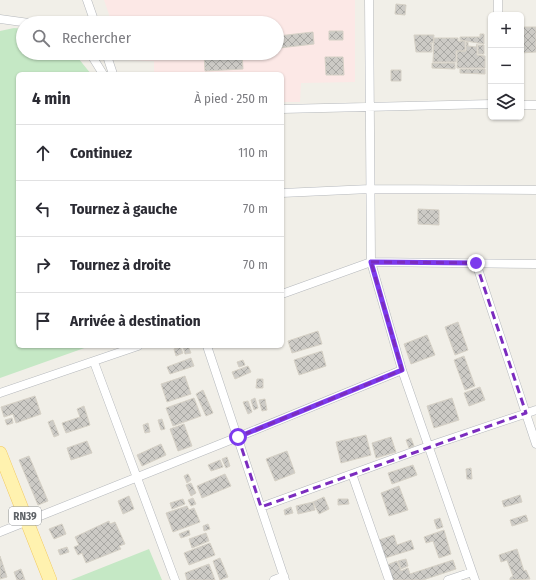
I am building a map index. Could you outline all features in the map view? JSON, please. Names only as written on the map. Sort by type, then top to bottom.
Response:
[{"type":"main road","name":"RN39","points":[[0,453],[50,580]]},
{"type":"street","points":[[87,0],[93,16]]},
{"type":"street","points":[[369,0],[371,262],[402,370],[475,580]]},
{"type":"street","points":[[498,0],[498,12]]},
{"type":"street","points":[[0,19],[16,21]]},
{"type":"street","points":[[94,60],[102,72]]},
{"type":"street","points":[[108,60],[112,72]]},
{"type":"street","points":[[284,109],[370,105],[488,104]]},
{"type":"street","points":[[524,105],[536,105]]},
{"type":"street","points":[[284,193],[370,189],[536,190]]},
{"type":"street","points":[[284,293],[371,262],[536,264]]},
{"type":"street","points":[[476,263],[536,444]]},
{"type":"street","points":[[0,393],[132,348]]},
{"type":"street","points":[[208,348],[285,578],[274,580]]},
{"type":"street","points":[[94,362],[175,580]]},
{"type":"street","points":[[0,532],[402,370]]},
{"type":"street","points":[[261,507],[429,446],[536,410]]},
{"type":"street","points":[[352,474],[389,580]]},
{"type":"street","points":[[448,580],[472,572]]},
{"type":"highlighted area","points":[[371,262],[476,263],[526,413],[261,507],[238,437],[402,370]]},
{"type":"shaded area","points":[[104,0],[355,0],[355,82],[301,83],[300,102],[284,102],[284,72],[154,72],[154,61],[125,60],[284,60],[284,16],[110,16]]},
{"type":"green space","points":[[16,28],[16,60],[80,60],[89,72],[16,72],[16,348],[84,348],[0,378],[0,31]]},
{"type":"green space","points":[[149,549],[162,580],[71,580]]},
{"type":"building","points":[[396,4],[406,5],[405,15],[395,14]]},
{"type":"building","points":[[524,27],[536,27],[536,52],[524,53]]},
{"type":"building","points":[[329,31],[343,31],[343,40],[329,40]]},
{"type":"building","points":[[313,32],[314,44],[284,47],[284,35]]},
{"type":"building","points":[[480,34],[484,34],[484,44],[460,40],[460,37],[480,37]]},
{"type":"building","points":[[414,35],[434,35],[433,43],[430,43],[432,44],[432,52],[416,52]]},
{"type":"building","points":[[434,38],[458,38],[458,41],[465,41],[465,51],[456,51],[456,62],[433,62]]},
{"type":"building","points":[[466,42],[468,42],[468,46],[476,47],[477,44],[477,55],[485,56],[485,68],[457,68],[457,51],[466,51]]},
{"type":"building","points":[[478,45],[484,45],[484,54],[478,54]]},
{"type":"building","points":[[325,57],[343,57],[344,75],[326,75]]},
{"type":"building","points":[[204,60],[242,60],[243,69],[205,71]]},
{"type":"building","points":[[432,63],[455,63],[455,69],[432,68]]},
{"type":"building","points":[[460,69],[485,69],[485,74],[460,73]]},
{"type":"building","points":[[391,70],[401,70],[401,81],[391,81]]},
{"type":"building","points":[[418,209],[439,210],[439,225],[418,224]]},
{"type":"building","points":[[458,322],[468,350],[455,355],[445,327]]},
{"type":"building","points":[[318,331],[322,344],[292,353],[288,341]]},
{"type":"building","points":[[427,335],[435,355],[411,364],[404,344]]},
{"type":"building","points":[[180,348],[183,353],[176,356],[174,349]]},
{"type":"building","points":[[184,348],[189,348],[191,353],[185,354]]},
{"type":"building","points":[[322,351],[326,366],[299,375],[294,360]]},
{"type":"building","points":[[464,356],[475,386],[465,390],[454,360]]},
{"type":"building","points":[[191,358],[194,366],[170,374],[167,367]]},
{"type":"building","points":[[243,360],[245,365],[239,367],[237,362]]},
{"type":"building","points":[[248,366],[251,372],[235,379],[232,372]]},
{"type":"building","points":[[185,376],[191,394],[167,402],[161,384]]},
{"type":"building","points":[[257,379],[263,379],[263,388],[256,388]]},
{"type":"building","points":[[480,387],[485,400],[469,406],[464,393]]},
{"type":"building","points":[[203,390],[213,413],[206,416],[196,394]]},
{"type":"building","points":[[35,396],[41,414],[16,423],[13,414],[4,417],[1,407]]},
{"type":"building","points":[[194,398],[201,416],[173,426],[166,408]]},
{"type":"building","points":[[255,398],[258,408],[254,410],[251,400]]},
{"type":"building","points":[[452,398],[459,420],[434,428],[427,406]]},
{"type":"building","points":[[265,399],[267,410],[262,411],[259,400]]},
{"type":"building","points":[[248,401],[252,412],[248,414],[243,402]]},
{"type":"building","points":[[84,406],[90,425],[66,433],[62,423],[80,417],[77,409]]},
{"type":"building","points":[[12,418],[13,423],[7,425],[5,420]]},
{"type":"building","points":[[162,419],[165,429],[161,430],[158,420]]},
{"type":"building","points":[[53,420],[59,435],[54,437],[48,422]]},
{"type":"building","points":[[148,423],[150,432],[145,433],[143,425]]},
{"type":"building","points":[[184,424],[192,446],[178,451],[170,429]]},
{"type":"building","points":[[366,435],[371,455],[341,463],[336,442]]},
{"type":"building","points":[[391,437],[396,452],[376,458],[372,443]]},
{"type":"building","points":[[411,438],[414,446],[409,448],[406,440]]},
{"type":"building","points":[[87,441],[92,453],[71,460],[67,448]]},
{"type":"building","points":[[161,444],[166,455],[142,466],[137,455]]},
{"type":"building","points":[[287,451],[295,473],[275,481],[266,459]]},
{"type":"building","points":[[29,456],[48,501],[38,505],[19,460]]},
{"type":"building","points":[[227,457],[230,466],[226,468],[222,459]]},
{"type":"building","points":[[220,460],[223,467],[211,471],[208,465]]},
{"type":"building","points":[[413,465],[417,475],[392,484],[388,473]]},
{"type":"building","points":[[471,468],[472,479],[467,479],[466,469]]},
{"type":"building","points":[[188,474],[191,480],[187,483],[184,476]]},
{"type":"building","points":[[225,474],[231,486],[202,498],[197,486]]},
{"type":"building","points":[[191,483],[196,493],[191,496],[186,485]]},
{"type":"building","points":[[399,486],[408,510],[389,516],[381,493]]},
{"type":"building","points":[[520,495],[522,502],[504,507],[502,501]]},
{"type":"building","points":[[129,496],[134,509],[123,514],[118,501]]},
{"type":"building","points":[[324,497],[329,509],[319,514],[313,502]]},
{"type":"building","points":[[193,498],[196,504],[191,506],[188,500]]},
{"type":"building","points":[[183,499],[185,504],[172,509],[170,503]]},
{"type":"building","points":[[338,499],[348,499],[349,504],[338,505]]},
{"type":"building","points":[[313,502],[315,510],[298,514],[296,506]]},
{"type":"building","points":[[187,506],[189,510],[194,508],[200,522],[173,532],[166,513]]},
{"type":"building","points":[[291,507],[293,513],[285,515],[284,510]]},
{"type":"building","points":[[526,515],[528,521],[512,526],[510,520]]},
{"type":"building","points":[[440,518],[443,527],[437,529],[434,520]]},
{"type":"building","points":[[109,521],[110,524],[115,522],[125,544],[119,546],[121,549],[86,563],[82,553],[78,555],[74,547],[79,545],[75,537]]},
{"type":"building","points":[[62,524],[66,534],[54,539],[49,529]]},
{"type":"building","points":[[208,524],[210,529],[204,531],[203,526]]},
{"type":"building","points":[[189,530],[190,535],[181,538],[179,534]]},
{"type":"building","points":[[444,530],[451,554],[439,558],[433,541],[426,543],[424,537]]},
{"type":"building","points":[[206,533],[209,541],[192,548],[189,539]]},
{"type":"building","points":[[394,535],[397,545],[411,540],[414,549],[385,558],[379,540]]},
{"type":"building","points":[[210,543],[215,555],[189,565],[184,553]]},
{"type":"building","points":[[67,547],[69,552],[60,555],[58,550]]},
{"type":"building","points":[[517,549],[524,571],[526,570],[530,579],[510,580],[513,576],[507,560],[501,562],[499,555]]},
{"type":"building","points":[[0,556],[7,577],[0,579]]},
{"type":"building","points":[[220,558],[228,577],[220,580],[213,561]]},
{"type":"building","points":[[406,559],[408,566],[401,569],[398,561]]},
{"type":"building","points":[[453,560],[456,569],[423,580],[393,580],[387,565],[397,561],[401,571],[408,568],[410,574]]},
{"type":"building","points":[[209,564],[215,580],[187,580],[185,573]]},
{"type":"building","points":[[21,569],[25,580],[17,580],[14,572]]},
{"type":"route","points":[[238,437],[402,370],[371,262],[476,263]]}]
